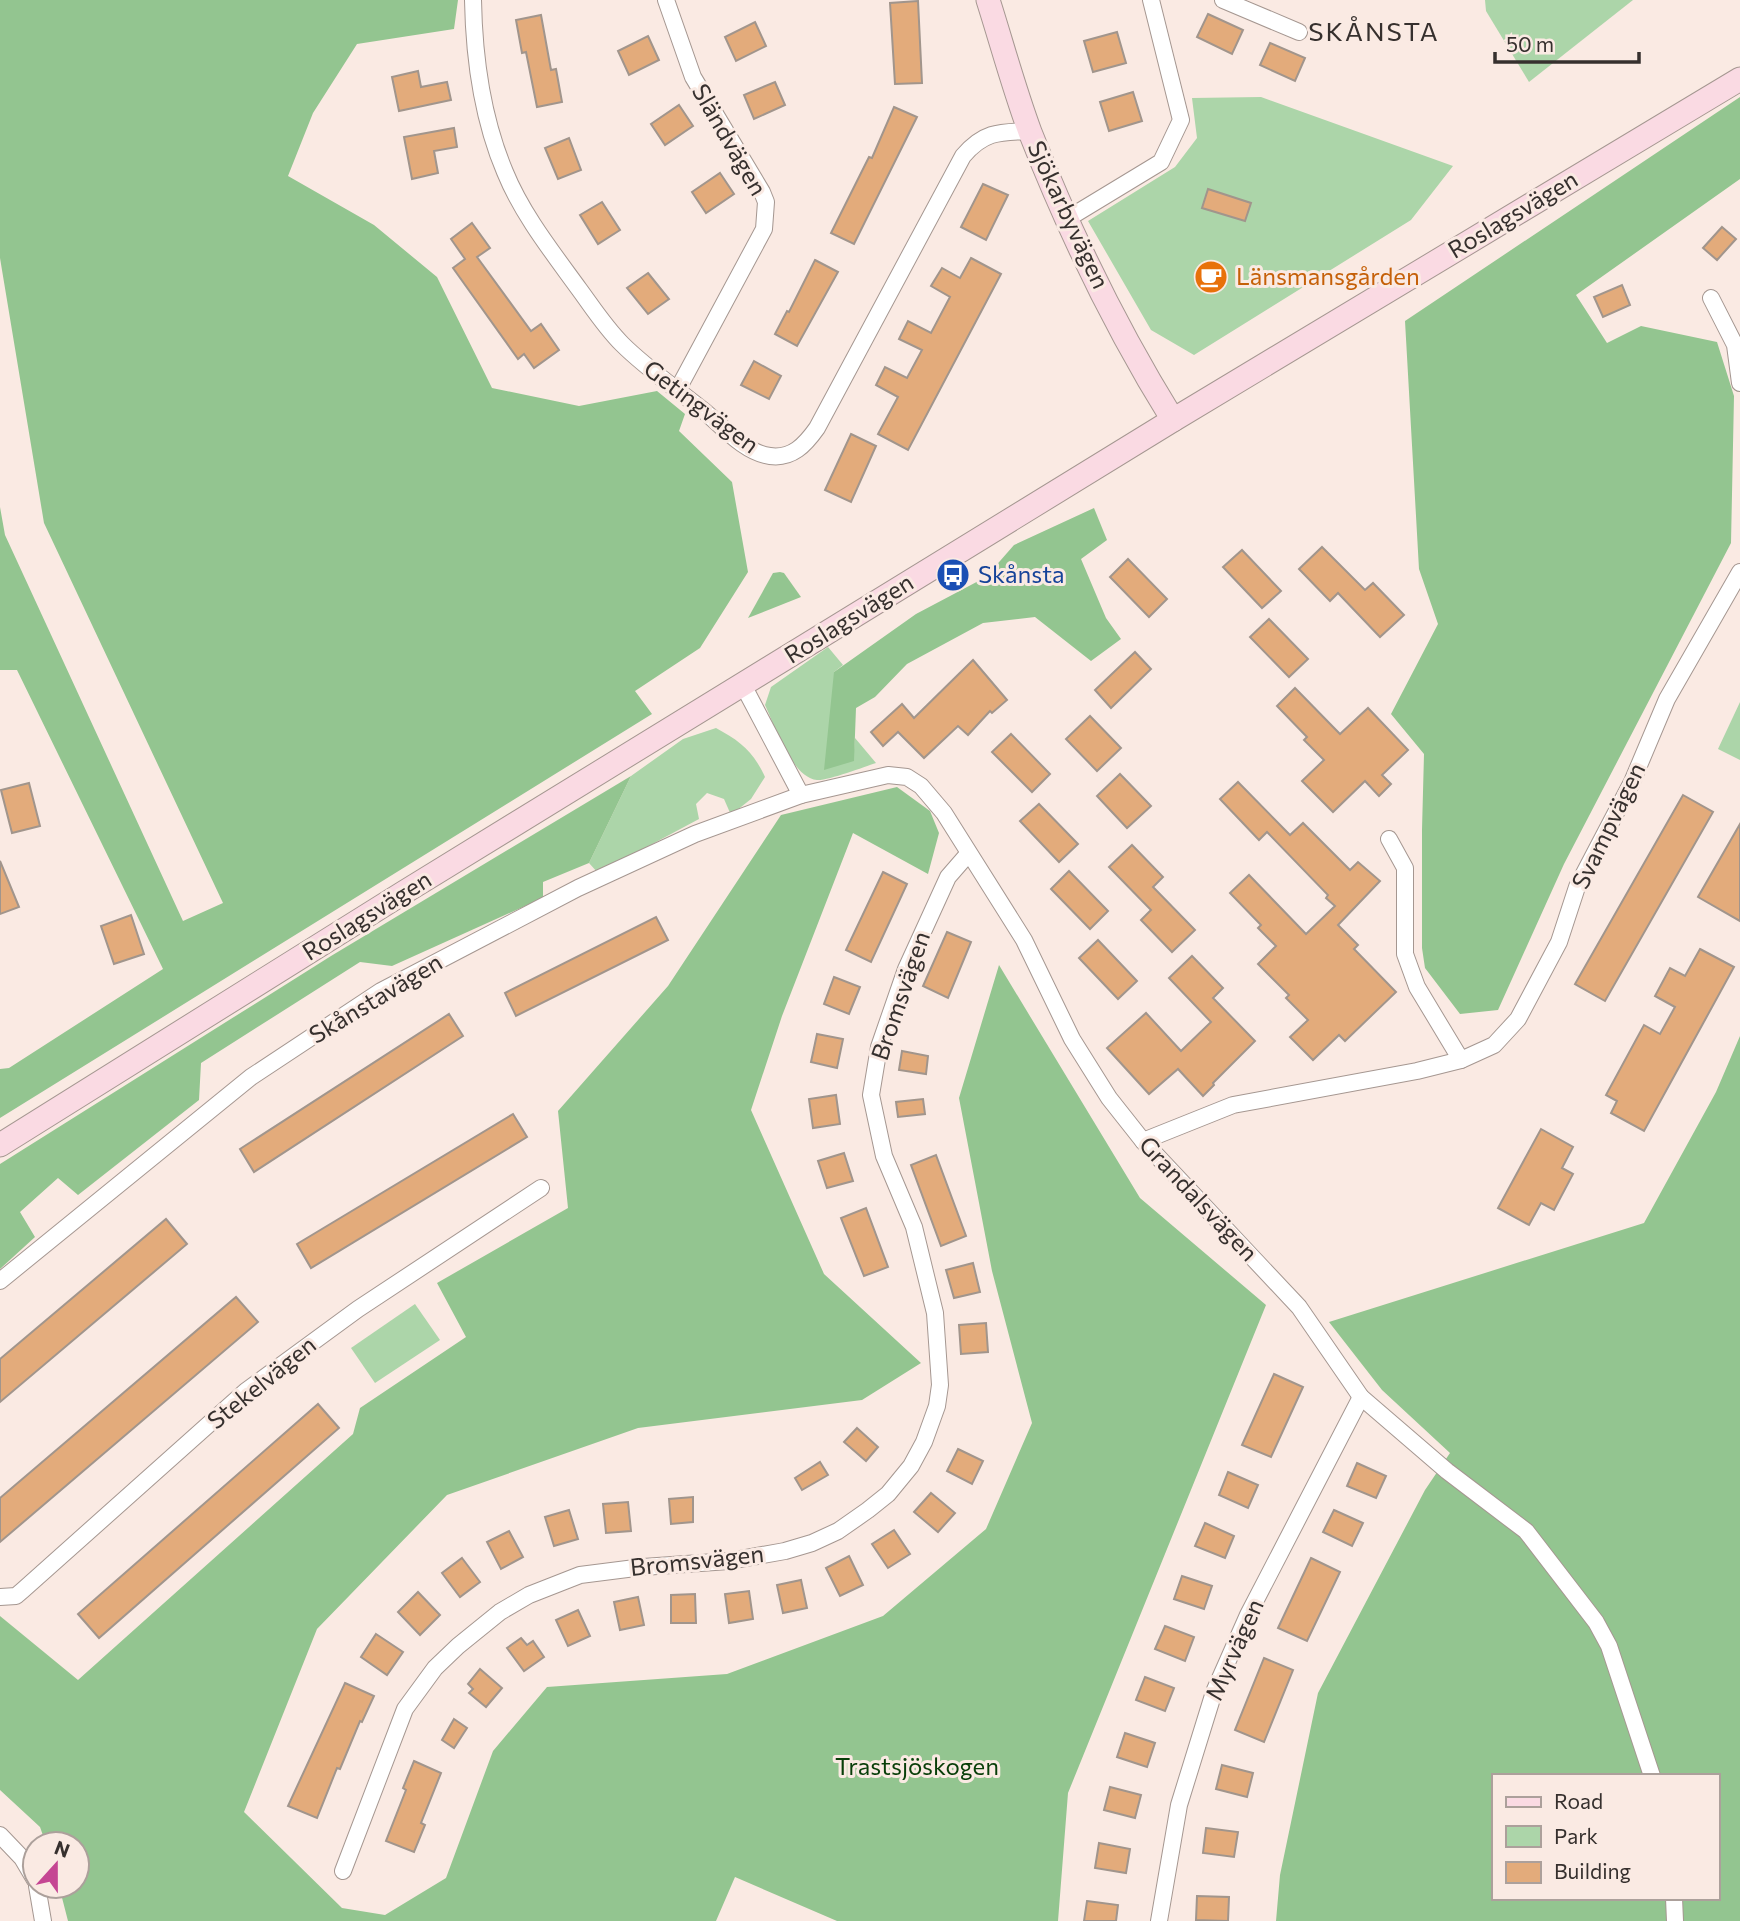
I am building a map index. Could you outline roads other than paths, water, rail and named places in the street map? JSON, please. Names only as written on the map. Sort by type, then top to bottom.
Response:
[{"type":"main road","name":"Sjökarbyvägen","points":[[988,0],[1030,131],[1067,219],[1118,321],[1173,420]]},
{"type":"main road","name":"Roslagsvägen","points":[[0,1146],[403,893],[1173,420],[1740,79]]},
{"type":"street","name":"Getingvägen","points":[[473,0],[480,73],[490,127],[505,173],[525,210],[604,323],[636,357],[760,454],[778,456],[797,450],[817,428],[963,156],[977,141],[991,134],[1030,131]]},
{"type":"street","name":"Sländvägen","points":[[666,0],[693,77],[766,202],[764,229],[678,389]]},
{"type":"street","points":[[1067,219],[1161,162],[1181,120],[1151,0]]},
{"type":"street","points":[[1223,0],[1299,32]]},
{"type":"street","points":[[1711,299],[1735,345],[1740,383]]},
{"type":"street","name":"Svampvägen","points":[[1143,1141],[1233,1105],[1417,1071],[1461,1060],[1494,1045],[1518,1019],[1559,942],[1577,887],[1632,782],[1667,699],[1740,572]]},
{"type":"street","points":[[743,685],[801,795]]},
{"type":"street","name":"Grandalsvägen","points":[[801,795],[888,775],[906,776],[921,786],[944,813],[1024,940],[1072,1039],[1109,1098],[1143,1141],[1299,1307],[1361,1397],[1447,1471],[1525,1531],[1597,1622],[1609,1646],[1651,1774]]},
{"type":"street","name":"Skånstavägen","points":[[0,1282],[251,1077],[380,991],[578,888],[695,834],[801,795]]},
{"type":"street","points":[[1389,839],[1405,868],[1405,954],[1417,987],[1461,1060]]},
{"type":"street","name":"Bromsvägen","points":[[343,1871],[405,1709],[435,1668],[500,1612],[529,1595],[580,1575],[729,1561],[812,1543],[838,1531],[868,1510],[888,1494],[911,1466],[937,1406],[940,1385],[937,1334],[928,1277],[914,1227],[884,1156],[871,1095],[879,1047],[906,969],[948,877],[968,854]]},
{"type":"street","name":"Stekelvägen","points":[[0,1597],[16,1595],[23,1591],[246,1391],[358,1309],[541,1188]]},
{"type":"street","name":"Myrvägen","points":[[1159,1921],[1179,1805],[1214,1692],[1248,1615],[1361,1397]]},
{"type":"street","points":[[0,1835],[21,1857]]},
{"type":"street","points":[[39,1900],[43,1921]]},
{"type":"street","points":[[1674,1900],[1675,1921]]},
{"type":"place","name":"Länsmansgården","points":[[1211,277]]},
{"type":"place","name":"Skånsta","points":[[953,575]]},
{"type":"district","name":"SKÅNSTA","points":[[1374,32]]},
{"type":"park label","name":"Trastsjöskogen","points":[[917,1767]]}]
